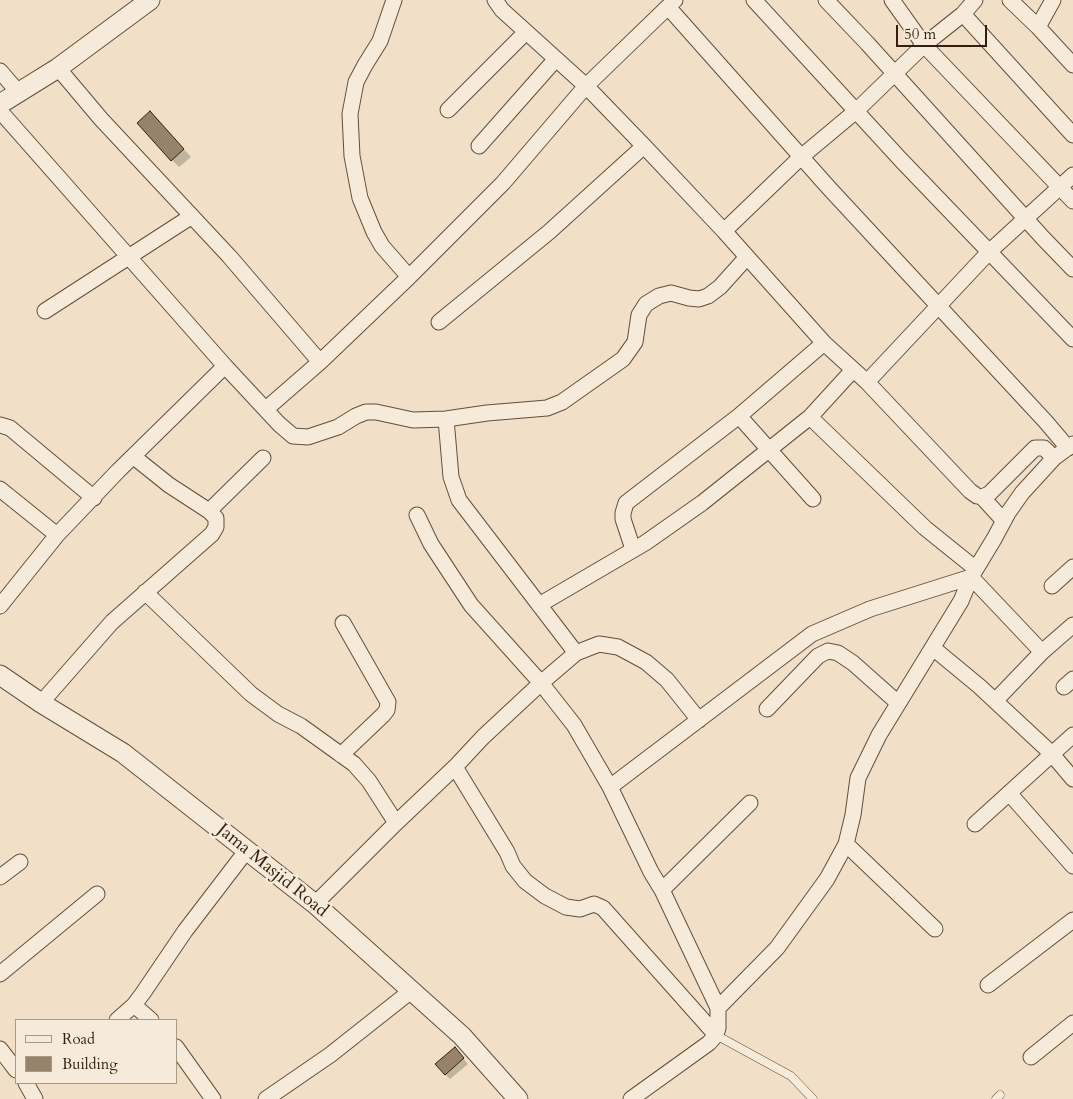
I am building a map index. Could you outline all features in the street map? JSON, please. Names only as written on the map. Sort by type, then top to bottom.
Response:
[{"type":"street","points":[[0,104],[58,68],[150,0]]},
{"type":"street","points":[[394,0],[380,41],[364,65],[356,82],[350,114],[352,148],[360,198],[382,246],[409,277]]},
{"type":"street","points":[[754,0],[856,111],[1073,339]]},
{"type":"street","points":[[826,0],[1073,269]]},
{"type":"street","points":[[892,0],[924,45],[1073,202]]},
{"type":"street","points":[[1010,0],[1073,65]]},
{"type":"street","points":[[1038,28],[1053,0]]},
{"type":"street","points":[[504,3],[526,32],[586,86],[644,146],[724,231],[824,343],[868,382],[970,492],[982,497],[1004,522]]},
{"type":"street","points":[[266,409],[320,362],[409,277],[503,183],[586,86],[672,4],[801,157],[1070,446],[1054,458],[1022,493],[973,573],[961,601],[879,735],[858,778],[853,815],[846,844],[827,879],[777,948],[718,1008]]},
{"type":"street","points":[[724,231],[801,157],[856,111],[968,4],[1073,135]]},
{"type":"street","points":[[448,110],[526,32]]},
{"type":"street","points":[[479,146],[556,60]]},
{"type":"street","points":[[58,68],[101,119],[192,216],[320,362]]},
{"type":"street","points":[[0,71],[18,92]]},
{"type":"street","points":[[0,111],[225,366],[279,424],[293,436],[308,437],[338,427],[366,412],[376,412],[413,420],[446,419],[487,413],[547,408],[562,402],[622,359],[630,351],[635,342],[639,315],[646,304],[659,296],[672,292],[689,298],[699,299],[708,296],[720,287],[747,257]]},
{"type":"street","points":[[439,322],[549,232],[644,146]]},
{"type":"street","points":[[868,382],[989,252],[1073,175]]},
{"type":"street","points":[[45,311],[130,258],[192,216]]},
{"type":"street","points":[[633,549],[623,519],[626,503],[739,416],[824,343]]},
{"type":"street","points":[[0,606],[57,535],[225,366]]},
{"type":"street","points":[[540,605],[633,549],[702,503],[810,417],[853,370]]},
{"type":"street","points":[[739,416],[813,499]]},
{"type":"street","points":[[810,417],[973,573],[1042,652]]},
{"type":"street","points":[[446,419],[451,478],[460,500],[576,653]]},
{"type":"street","points":[[0,425],[10,428],[94,498]]},
{"type":"street","points":[[982,497],[989,494],[1034,448],[1044,448],[1054,458]]},
{"type":"street","points":[[41,703],[112,622],[212,534],[216,526],[216,518],[209,511],[169,485],[134,457]]},
{"type":"street","points":[[209,511],[264,458]]},
{"type":"street","points":[[0,489],[57,535]]},
{"type":"street","points":[[418,515],[431,544],[471,605],[540,683],[574,725],[610,787],[718,1008],[718,1028],[716,1035],[709,1043],[631,1099]]},
{"type":"street","points":[[1052,586],[1073,567]]},
{"type":"street","points":[[610,787],[812,634],[870,609],[973,573]]},
{"type":"street","points":[[145,592],[251,694],[278,714],[301,726],[354,764],[369,781],[396,822]]},
{"type":"street","points":[[341,755],[383,715],[387,710],[388,702],[342,623]]},
{"type":"street","points":[[995,701],[1042,652],[1073,625]]},
{"type":"street","points":[[315,904],[396,822],[455,767],[483,737],[540,683],[576,653],[598,644],[618,647],[646,662],[667,680],[699,720]]},
{"type":"street","points":[[933,648],[995,701],[1051,754],[1073,779]]},
{"type":"street","points":[[767,709],[818,656],[828,651],[838,653],[853,663],[898,703]]},
{"type":"street","name":"Jama Masjid Road","points":[[1,677],[122,753],[315,904],[462,1036],[518,1099]]},
{"type":"street","points":[[975,824],[1073,735]]},
{"type":"street","points":[[455,767],[514,866],[525,881],[545,896],[566,907],[580,909],[594,904],[603,908],[716,1035]]},
{"type":"street","points":[[1009,793],[1073,866]]},
{"type":"street","points":[[662,890],[750,803]]},
{"type":"street","points":[[846,844],[935,929]]},
{"type":"street","points":[[117,1019],[134,1005],[185,931],[247,850]]},
{"type":"street","points":[[0,877],[20,862]]},
{"type":"street","points":[[0,974],[97,894]]},
{"type":"street","points":[[988,985],[1073,920]]},
{"type":"street","points":[[266,1099],[330,1055],[411,991]]},
{"type":"street","points":[[134,1005],[150,1019]]},
{"type":"street","points":[[1031,1056],[1070,1030]]},
{"type":"street","points":[[0,1049],[15,1069]]},
{"type":"street","points":[[178,1050],[213,1099]]},
{"type":"lane","points":[[716,1035],[791,1076],[813,1099]]},
{"type":"building","points":[[150,111],[184,149],[171,161],[137,123]]},
{"type":"building","points":[[455,1047],[464,1058],[445,1075],[435,1064]]}]
